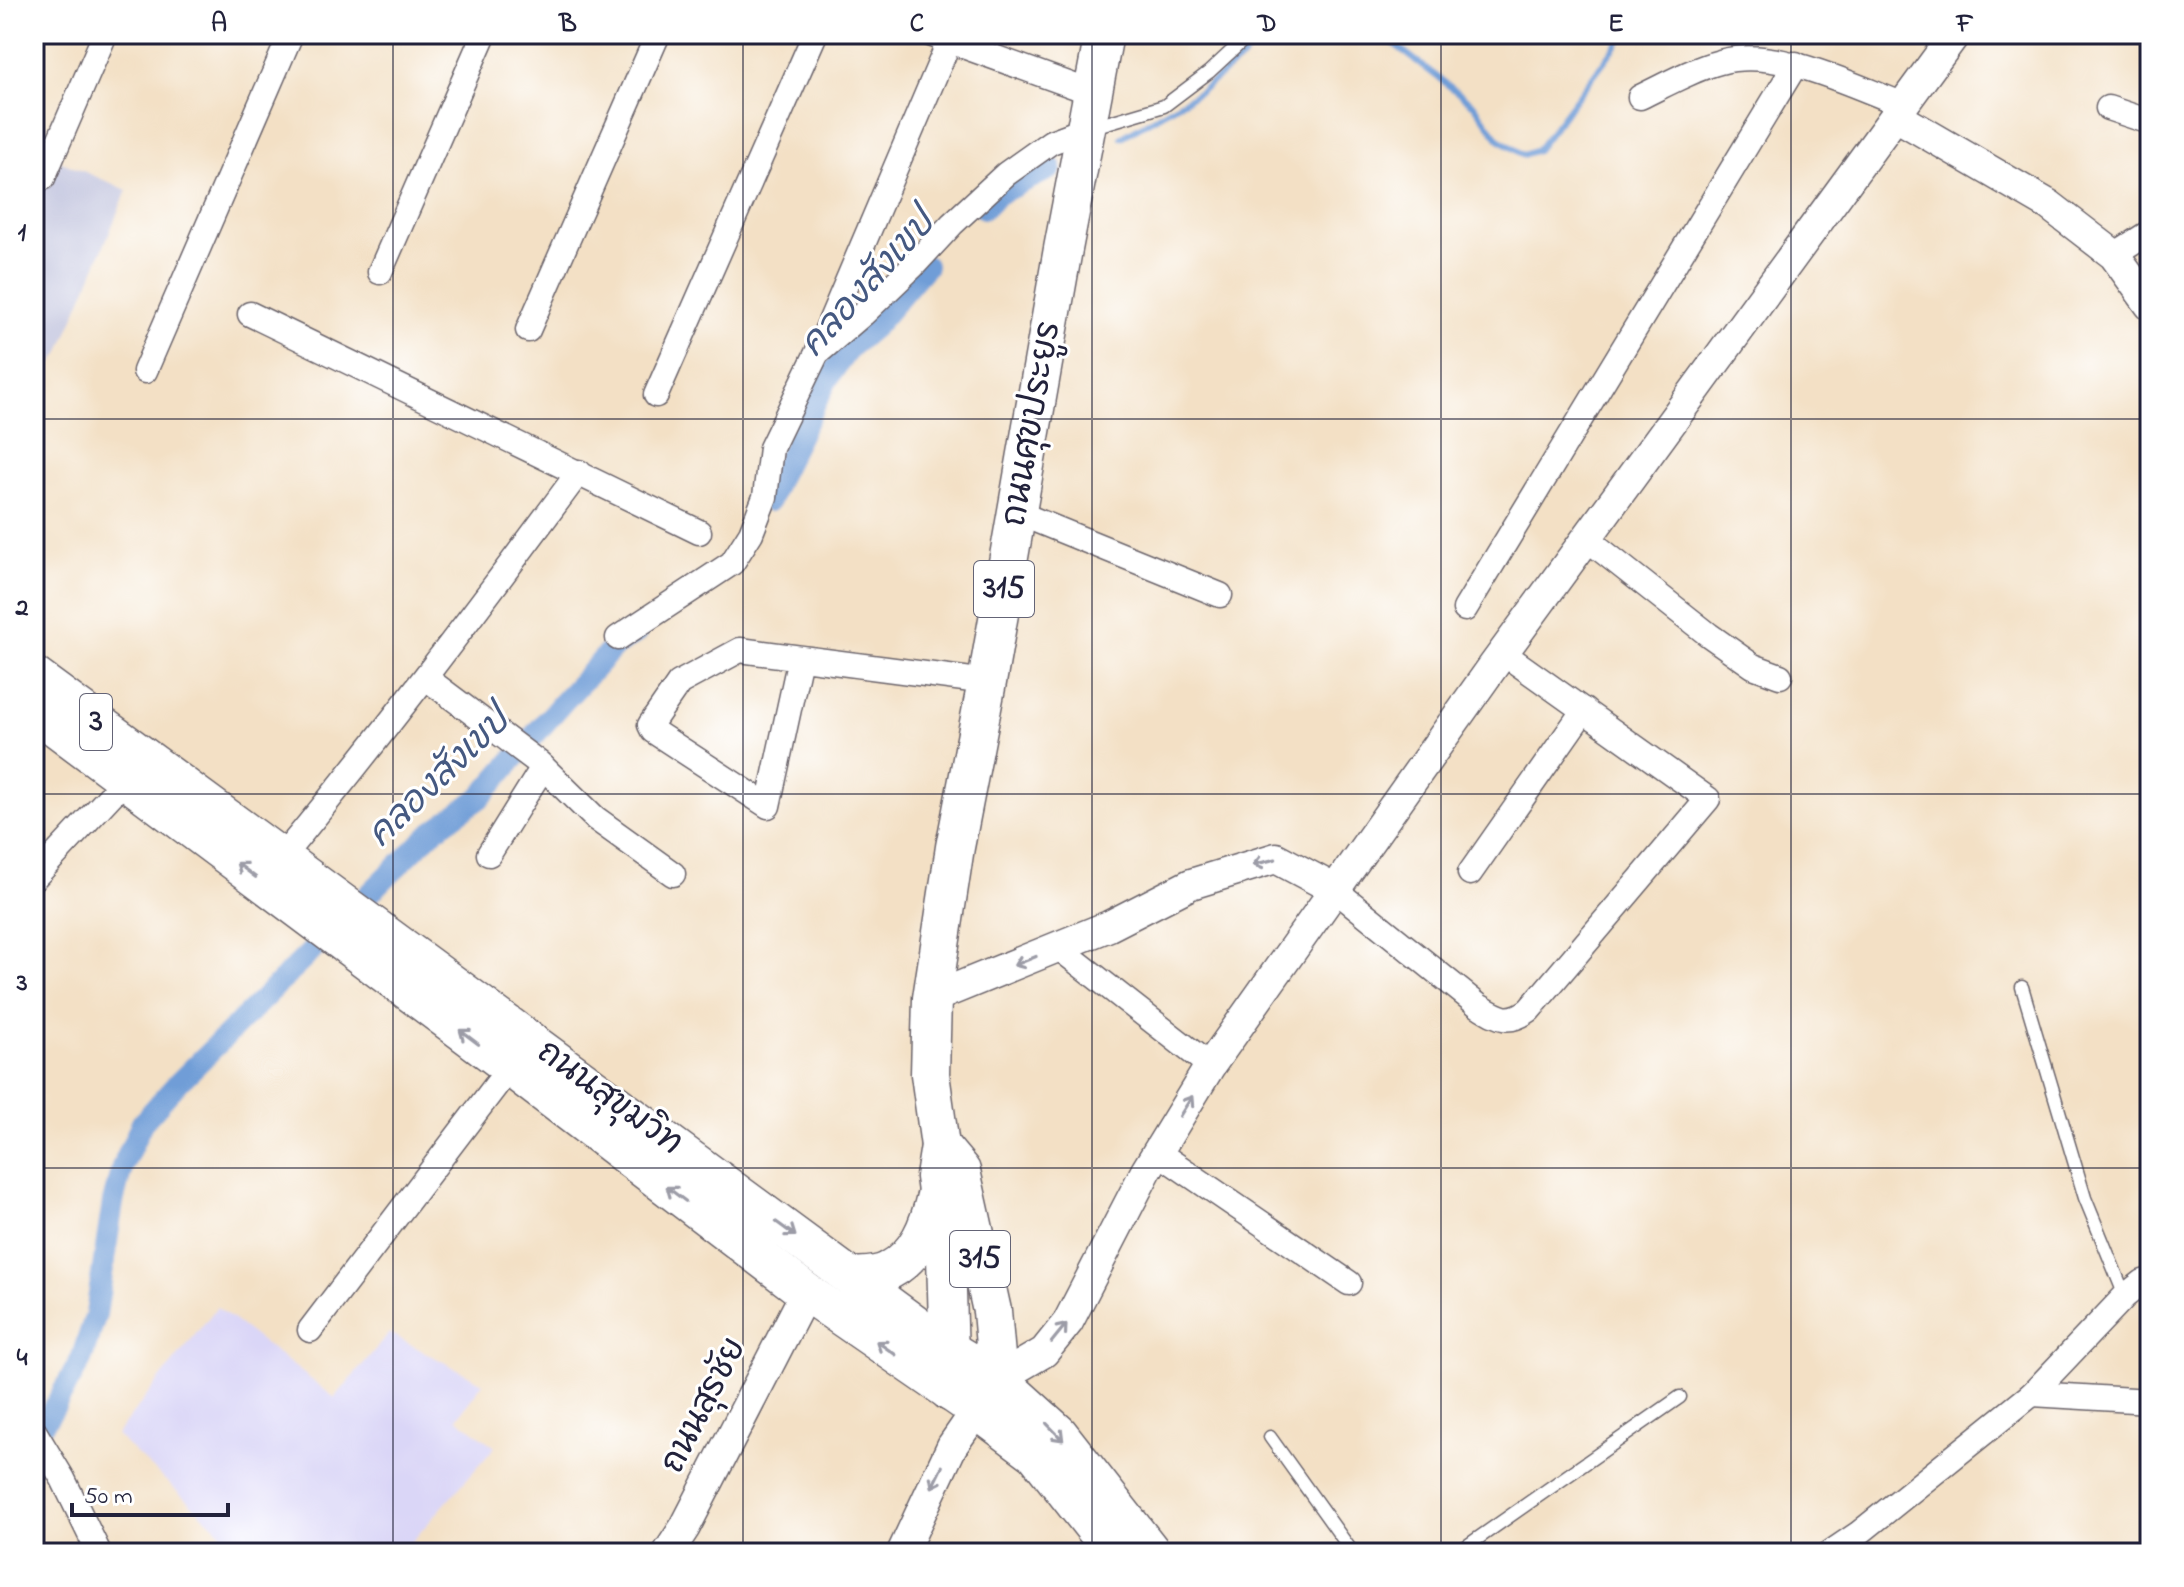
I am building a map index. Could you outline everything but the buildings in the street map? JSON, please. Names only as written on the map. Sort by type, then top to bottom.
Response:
[{"type":"main road","name":"ถนนศุขประยูร","points":[[963,1401],[948,1349],[946,1257],[936,1196],[935,1177],[940,1146],[930,1074],[932,998],[955,847],[1104,34]]},
{"type":"main road","name":"ถนนสุขุมวิท","points":[[34,676],[142,773],[352,930],[852,1277],[948,1349],[998,1379],[1058,1433],[1152,1553]]},
{"type":"main road","name":"ถนนสุขุมวิท","points":[[34,711],[281,858],[318,904]]},
{"type":"main road","name":"ถนนสุขุมวิท","points":[[352,930],[510,1067],[806,1292],[1036,1454],[1114,1553]]},
{"type":"main road","name":"ถนนศุขประยูร","points":[[940,1146],[961,1171],[992,1311],[998,1379]]},
{"type":"main road","points":[[852,1277],[875,1276],[889,1271],[902,1261],[923,1236],[936,1196]]},
{"type":"main road","points":[[963,1401],[998,1379]]},
{"type":"street","points":[[43,178],[105,34]]},
{"type":"street","points":[[145,371],[291,34]]},
{"type":"street","points":[[380,272],[484,34]]},
{"type":"street","points":[[528,330],[658,34]]},
{"type":"street","points":[[656,395],[815,34]]},
{"type":"street","points":[[998,1379],[1044,1352],[1068,1322],[1157,1152],[1210,1066],[1586,538],[1955,34]]},
{"type":"street","points":[[618,638],[732,563],[751,533],[765,497],[771,448],[816,355],[939,38],[1089,111],[1006,174],[863,314],[816,355]]},
{"type":"street","points":[[1640,97],[1719,62],[1746,57],[1796,64],[1900,110],[2049,205],[2114,255],[2150,305]]},
{"type":"street","points":[[1465,609],[1796,64]]},
{"type":"street","points":[[2108,108],[2150,122]]},
{"type":"street","points":[[2114,255],[2150,232]]},
{"type":"street","points":[[250,314],[699,532]]},
{"type":"street","points":[[281,858],[426,678],[579,472]]},
{"type":"street","points":[[1018,513],[1220,595]]},
{"type":"street","points":[[1586,538],[1709,635],[1753,666],[1780,676]]},
{"type":"street","points":[[800,658],[768,806],[653,731],[650,725],[679,683],[740,650],[987,682]]},
{"type":"street","points":[[932,998],[1109,926],[1191,884],[1276,858],[1334,889],[1479,1006],[1498,1017],[1517,1018],[1529,1010],[1708,799],[1503,653]]},
{"type":"street","points":[[426,678],[541,765],[595,818],[673,874]]},
{"type":"street","points":[[1470,873],[1584,710]]},
{"type":"street","points":[[489,854],[541,765]]},
{"type":"street","points":[[34,878],[142,773]]},
{"type":"street","points":[[1059,948],[1210,1066]]},
{"type":"street","points":[[310,1330],[510,1067]]},
{"type":"street","points":[[1157,1152],[1349,1283]]},
{"type":"street","points":[[1830,1553],[2032,1394],[2125,1296],[2150,1280]]},
{"type":"street","name":"ถนนสุรชัย","points":[[668,1553],[685,1527],[806,1292]]},
{"type":"street","points":[[2032,1394],[2150,1401]]},
{"type":"street","points":[[902,1553],[952,1446],[963,1401]]},
{"type":"street","points":[[34,1431],[63,1479],[99,1553]]},
{"type":"lane","points":[[1089,111],[1164,106],[1209,72],[1250,34]]},
{"type":"lane","points":[[2022,987],[2085,1198],[2125,1296]]},
{"type":"lane","points":[[1457,1553],[1680,1397]]},
{"type":"lane","points":[[1270,1437],[1353,1553]]},
{"type":"shaded area","points":[[34,150],[127,190],[59,354],[34,388]]},
{"type":"shaded area","points":[[217,1307],[335,1398],[389,1333],[483,1383],[457,1418],[495,1447],[402,1553],[233,1553],[219,1530],[116,1435]]},
{"type":"waterway","points":[[1122,137],[1201,91],[1241,59],[1262,34]]},
{"type":"waterway","points":[[1381,34],[1474,105],[1499,139],[1523,155],[1537,150],[1625,34]]},
{"type":"waterway","name":"คลองสังเขป","points":[[984,208],[998,194],[1051,168]]},
{"type":"waterway","name":"คลองสังเขป","points":[[769,501],[828,378],[850,347],[876,325],[926,266]]},
{"type":"waterway","name":"คลองสังเขป","points":[[34,1436],[81,1360],[96,1314],[113,1202],[122,1167],[142,1123],[175,1086],[432,832],[481,797],[615,646],[636,633]]}]
